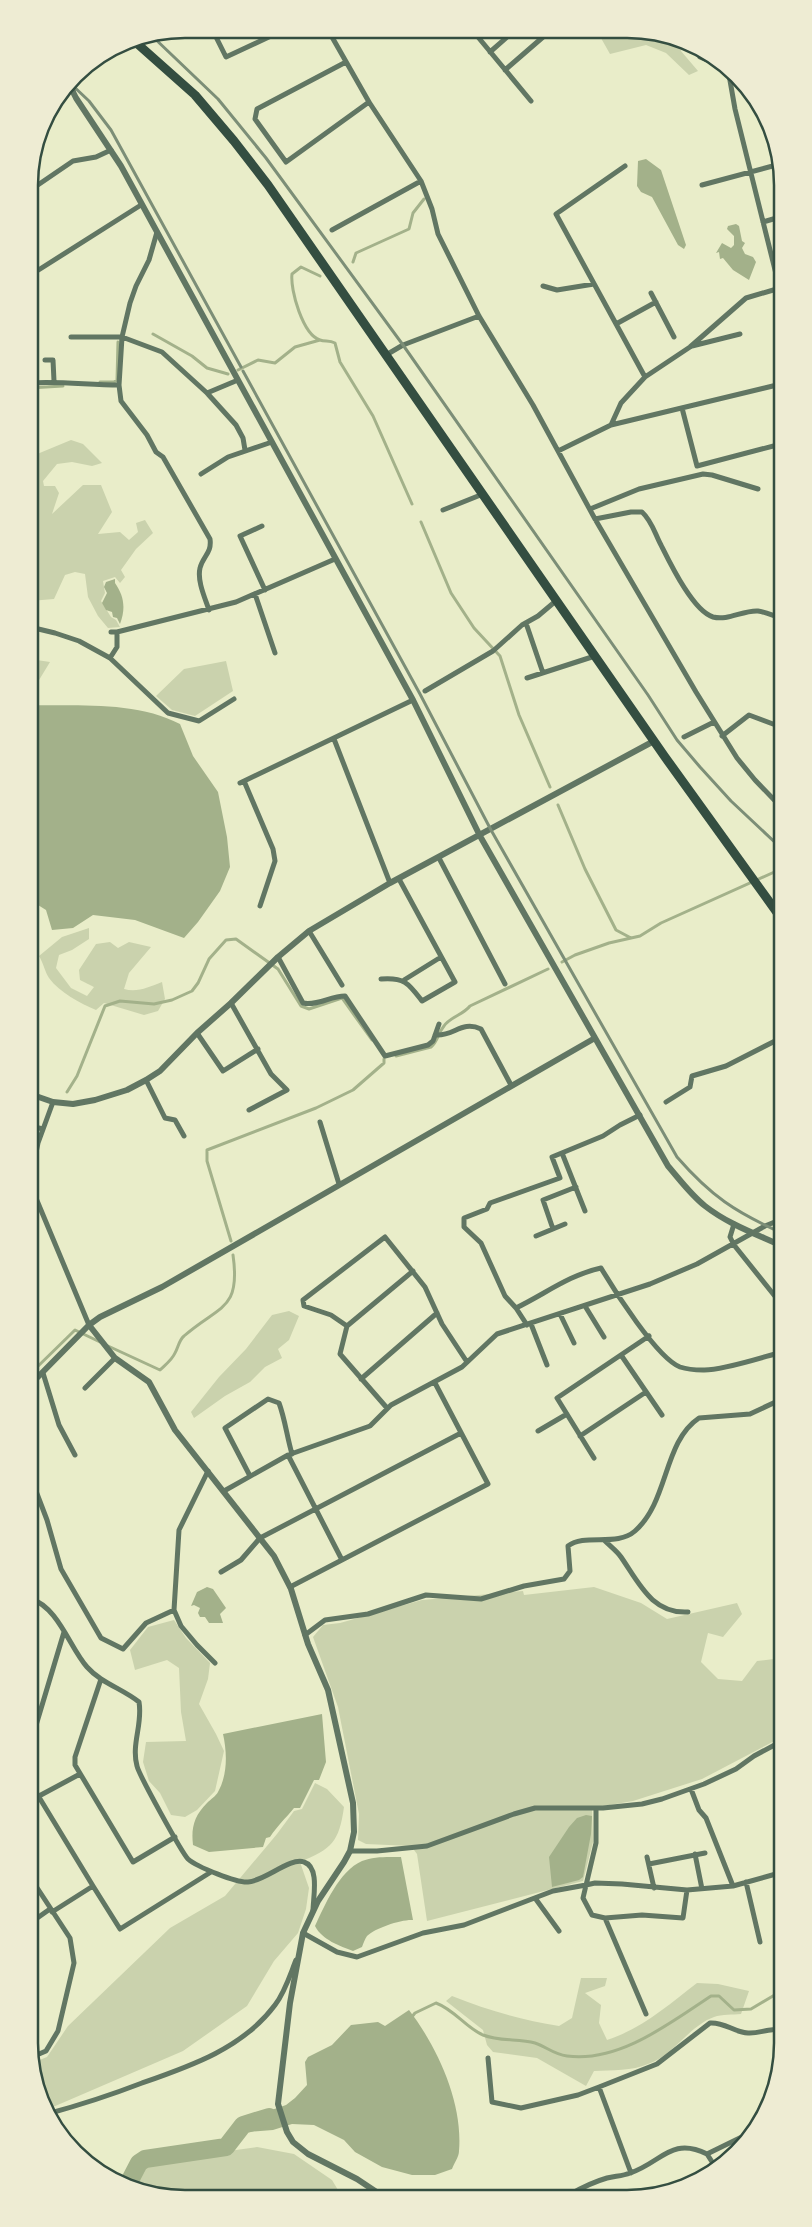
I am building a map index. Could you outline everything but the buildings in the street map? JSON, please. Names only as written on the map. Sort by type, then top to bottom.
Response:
[{"type":"highway","points":[[139,45],[194,95],[234,141],[268,185],[654,741],[774,908]]},
{"type":"street","points":[[216,38],[226,57],[268,38]]},
{"type":"street","points":[[332,38],[369,102],[421,181],[432,209],[438,234],[480,316],[590,509],[722,736],[755,780],[774,800]]},
{"type":"street","points":[[479,38],[531,101]]},
{"type":"street","points":[[490,52],[506,38]]},
{"type":"street","points":[[505,70],[542,38]]},
{"type":"street","points":[[346,62],[257,109],[255,119],[286,162],[369,102]]},
{"type":"street","points":[[730,80],[735,109],[774,265]]},
{"type":"street","points":[[73,89],[76,98],[112,150],[413,700],[480,836],[668,1166],[689,1191],[705,1206],[734,1224],[774,1243]]},
{"type":"street","points":[[38,185],[73,161],[96,157],[112,150]]},
{"type":"street","points":[[625,166],[556,214],[645,377]]},
{"type":"street","points":[[702,185],[773,166]]},
{"type":"street","points":[[332,230],[421,181]]},
{"type":"street","points":[[38,270],[141,205]]},
{"type":"street","points":[[763,222],[774,219]]},
{"type":"street","points":[[157,232],[149,260],[130,303],[122,337],[119,385],[121,400],[147,435],[156,452],[163,457],[210,539],[211,547],[200,570],[201,583],[209,610]]},
{"type":"street","points":[[543,286],[557,290],[594,284]]},
{"type":"street","points":[[611,425],[620,403],[645,377],[690,347],[746,298],[774,291]]},
{"type":"street","points":[[651,293],[674,336]]},
{"type":"street","points":[[616,324],[656,302]]},
{"type":"street","points":[[386,356],[403,345],[480,316]]},
{"type":"street","points":[[690,347],[740,334]]},
{"type":"street","points":[[71,337],[122,337],[162,352],[207,393],[236,425],[244,438],[245,450]]},
{"type":"street","points":[[45,360],[53,360],[54,381]]},
{"type":"street","points":[[207,393],[238,380]]},
{"type":"street","points":[[38,382],[54,381],[72,384],[119,385]]},
{"type":"street","points":[[558,450],[611,425],[774,385]]},
{"type":"street","points":[[682,408],[696,466],[774,446]]},
{"type":"street","points":[[201,474],[228,457],[272,442]]},
{"type":"street","points":[[590,509],[639,489],[703,474],[712,474],[758,489]]},
{"type":"street","points":[[443,510],[483,494]]},
{"type":"street","points":[[596,518],[642,512],[648,518],[661,546],[687,592],[701,609],[711,616],[722,618],[758,611],[774,616]]},
{"type":"street","points":[[262,526],[240,536],[265,590]]},
{"type":"street","points":[[111,632],[209,610],[265,590],[336,559]]},
{"type":"street","points":[[255,594],[275,653]]},
{"type":"street","points":[[425,691],[493,652],[522,625],[538,616],[557,600]]},
{"type":"street","points":[[527,626],[543,673]]},
{"type":"street","points":[[38,629],[79,641],[110,658],[168,713],[199,721],[234,700]]},
{"type":"street","points":[[110,658],[117,646],[117,632]]},
{"type":"street","points":[[527,678],[596,656]]},
{"type":"street","points":[[260,906],[275,861],[242,782],[413,700]]},
{"type":"street","points":[[722,736],[749,716],[774,725]]},
{"type":"street","points":[[684,737],[714,722]]},
{"type":"street","points":[[334,738],[390,883]]},
{"type":"street","points":[[38,1097],[53,1102],[73,1104],[95,1100],[127,1090],[146,1080],[160,1071],[197,1033],[231,1004],[278,957],[310,931],[390,883],[440,858],[654,741]]},
{"type":"street","points":[[440,858],[505,984]]},
{"type":"street","points":[[381,979],[393,978],[404,980],[422,1001],[454,982],[399,879]]},
{"type":"street","points":[[310,931],[342,985]]},
{"type":"street","points":[[278,957],[303,1003],[310,1004],[345,996],[385,1056],[428,1045],[433,1041],[439,1024]]},
{"type":"street","points":[[404,980],[441,958]]},
{"type":"street","points":[[231,1004],[271,1074],[287,1090],[249,1110]]},
{"type":"street","points":[[435,1034],[443,1035],[466,1026],[473,1026],[481,1030],[511,1086]]},
{"type":"street","points":[[197,1033],[223,1071],[258,1049]]},
{"type":"street","points":[[38,1378],[89,1325],[100,1317],[162,1287],[595,1038]]},
{"type":"street","points":[[666,1102],[690,1088],[692,1076],[726,1066],[774,1042]]},
{"type":"street","points":[[146,1080],[165,1118],[175,1120],[184,1136]]},
{"type":"street","points":[[38,1148],[53,1102]]},
{"type":"street","points":[[547,1365],[529,1325],[505,1296],[481,1243],[464,1227],[464,1218],[487,1209],[490,1203],[560,1178],[552,1157],[603,1136],[620,1124],[640,1115]]},
{"type":"street","points":[[320,1122],[339,1184]]},
{"type":"street","points":[[38,1128],[43,1129]]},
{"type":"street","points":[[562,1153],[585,1211]]},
{"type":"street","points":[[553,1228],[543,1200],[576,1187]]},
{"type":"street","points":[[38,1206],[89,1325],[113,1355],[149,1382],[167,1418],[279,1565],[290,1587],[305,1635],[328,1690],[355,1818],[350,1850],[313,1911],[303,1933],[290,2003],[278,2104],[287,2132],[293,2142],[308,2154],[357,2179],[374,2190]]},
{"type":"street","points":[[224,1491],[290,1454],[370,1426],[386,1408],[462,1367],[497,1334],[650,1284],[697,1264],[751,1233],[774,1223]]},
{"type":"street","points":[[536,1236],[565,1224]]},
{"type":"street","points":[[734,1224],[730,1237],[733,1243],[774,1295]]},
{"type":"street","points":[[347,1326],[331,1315],[304,1306],[303,1300],[385,1237],[425,1287],[437,1313],[467,1362]]},
{"type":"street","points":[[516,1308],[556,1285],[586,1271],[601,1268],[617,1296],[649,1336],[669,1359],[680,1366],[705,1371],[774,1354]]},
{"type":"street","points":[[386,1408],[340,1354],[347,1326],[413,1271]]},
{"type":"street","points":[[585,1306],[604,1337]]},
{"type":"street","points":[[361,1379],[437,1313]]},
{"type":"street","points":[[560,1314],[574,1343]]},
{"type":"street","points":[[594,1458],[557,1398],[649,1336]]},
{"type":"street","points":[[85,1388],[113,1355]]},
{"type":"street","points":[[622,1355],[662,1415]]},
{"type":"street","points":[[43,1373],[59,1425],[76,1455]]},
{"type":"street","points":[[290,1587],[488,1484],[435,1383]]},
{"type":"street","points":[[580,1436],[646,1392]]},
{"type":"street","points":[[250,1476],[225,1428],[268,1399],[279,1402],[286,1420],[290,1454],[342,1560]]},
{"type":"street","points":[[305,1635],[326,1620],[368,1614],[426,1595],[481,1598],[524,1586],[564,1579],[570,1571],[568,1546],[574,1542],[604,1540],[634,1531],[653,1508],[677,1445],[687,1427],[699,1418],[750,1414],[774,1403]]},
{"type":"street","points":[[538,1431],[566,1414]]},
{"type":"street","points":[[221,1572],[241,1560],[260,1538],[461,1433]]},
{"type":"street","points":[[208,1471],[179,1530],[174,1610],[181,1626],[196,1645],[215,1663]]},
{"type":"street","points":[[38,1496],[61,1569],[101,1638],[123,1649],[146,1623],[174,1610]]},
{"type":"street","points":[[604,1540],[620,1556],[650,1600],[676,1612],[688,1612]]},
{"type":"street","points":[[38,1601],[64,1632],[87,1668],[101,1680],[130,1695],[139,1702],[141,1714],[134,1750],[137,1768],[187,1859],[204,1870],[247,1883],[299,1861],[306,1862],[312,1867],[314,1875],[313,1911]]},
{"type":"street","points":[[38,1719],[64,1632]]},
{"type":"street","points":[[101,1680],[74,1765],[133,1862],[175,1837]]},
{"type":"street","points":[[350,1850],[377,1851],[427,1846],[535,1808],[596,1808],[642,1804],[691,1789],[736,1769],[774,1745]]},
{"type":"street","points":[[80,1774],[39,1796],[120,1929],[211,1871]]},
{"type":"street","points":[[691,1789],[699,1810],[706,1818],[733,1886]]},
{"type":"street","points":[[596,1808],[596,1843],[583,1898],[592,1915],[605,1918],[642,1915],[683,1918],[687,1890]]},
{"type":"street","points":[[649,1864],[705,1853]]},
{"type":"street","points":[[695,1854],[702,1889]]},
{"type":"street","points":[[647,1857],[654,1888]]},
{"type":"street","points":[[303,1933],[337,1952],[358,1957],[423,1933],[464,1925],[553,1891],[586,1884],[622,1884],[687,1890],[733,1886],[774,1874]]},
{"type":"street","points":[[746,1882],[760,1942]]},
{"type":"street","points":[[38,1918],[93,1886]]},
{"type":"street","points":[[38,1889],[70,1938],[74,1963],[58,2032],[46,2051],[38,2054]]},
{"type":"street","points":[[535,1898],[559,1931]]},
{"type":"street","points":[[605,1918],[646,2014]]},
{"type":"street","points":[[55,2112],[84,2104],[188,2067],[233,2045],[258,2024],[275,2005],[284,1990],[300,1947]]},
{"type":"street","points":[[488,2058],[492,2102],[521,2108],[578,2095],[656,2064],[710,2023],[718,2022],[728,2025],[738,2032],[749,2033],[774,2028]]},
{"type":"street","points":[[600,2087],[631,2173]]},
{"type":"street","points":[[708,2154],[739,2138]]},
{"type":"street","points":[[578,2190],[591,2183],[631,2173],[661,2155],[684,2147],[694,2148],[708,2154],[713,2162]]},
{"type":"shaded area","points":[[601,38],[656,40],[682,49],[681,51],[698,71],[689,75],[666,53],[646,45],[610,54]]},
{"type":"shaded area","points":[[646,159],[661,170],[686,245],[684,249],[678,245],[652,197],[641,192],[637,186],[638,161]]},
{"type":"shaded area","points":[[736,224],[739,226],[742,241],[745,243],[742,248],[745,254],[753,257],[756,262],[749,280],[733,270],[723,258],[720,259],[719,252],[716,253],[722,243],[731,248],[734,245],[734,236],[727,229],[728,226]]},
{"type":"shaded area","points":[[71,440],[83,444],[102,463],[92,466],[72,462],[57,464],[43,481],[44,486],[55,486],[59,493],[52,514],[83,485],[101,485],[112,512],[98,534],[120,532],[129,540],[138,532],[136,523],[145,520],[153,533],[136,549],[121,570],[125,577],[120,583],[115,577],[103,581],[105,593],[101,601],[120,627],[108,628],[98,616],[88,597],[85,574],[75,572],[65,575],[54,599],[38,600],[38,454]]},
{"type":"shaded area","points":[[115,579],[123,602],[120,624],[117,618],[113,617],[112,612],[106,610],[102,603],[107,593],[104,587],[106,582]]},
{"type":"shaded area","points":[[38,660],[50,662],[38,682]]},
{"type":"shaded area","points":[[226,661],[233,691],[195,716],[172,710],[156,696],[184,669]]},
{"type":"shaded area","points":[[38,705],[87,705],[126,708],[145,711],[180,724],[193,756],[218,792],[227,837],[230,867],[220,891],[198,922],[184,938],[135,920],[93,915],[73,928],[52,930],[46,910],[38,905]]},
{"type":"shaded area","points":[[89,928],[89,939],[72,950],[59,955],[56,968],[71,988],[87,996],[94,987],[80,980],[79,970],[96,944],[110,942],[118,948],[129,942],[151,947],[129,973],[124,989],[138,990],[162,982],[165,999],[158,1011],[144,1015],[104,1003],[96,1010],[64,993],[49,978],[39,956],[62,937]]},
{"type":"shaded area","points":[[289,1311],[299,1316],[289,1340],[278,1349],[282,1358],[265,1367],[250,1382],[225,1396],[194,1418],[191,1412],[219,1377],[246,1349],[272,1315]]},
{"type":"shaded area","points":[[207,1587],[213,1589],[226,1608],[220,1614],[223,1623],[209,1623],[205,1617],[200,1617],[198,1613],[200,1608],[194,1605],[191,1606],[197,1592]]},
{"type":"shaded area","points":[[594,1587],[641,1603],[667,1619],[737,1603],[742,1614],[723,1637],[708,1633],[701,1662],[718,1679],[742,1681],[757,1661],[774,1659],[774,1741],[702,1779],[633,1801],[592,1808],[593,1842],[583,1881],[427,1921],[417,1854],[411,1846],[366,1844],[358,1840],[359,1814],[338,1707],[313,1637],[323,1625],[340,1623],[422,1600],[523,1591],[524,1595]]},
{"type":"shaded area","points":[[174,1620],[186,1638],[210,1663],[208,1679],[199,1704],[224,1751],[215,1791],[197,1810],[185,1817],[171,1815],[160,1793],[149,1781],[143,1762],[146,1742],[186,1741],[181,1712],[179,1668],[167,1660],[135,1670],[130,1650],[148,1627]]},
{"type":"shaded area","points":[[322,1714],[326,1762],[319,1780],[314,1780],[300,1808],[294,1808],[270,1837],[266,1838],[263,1847],[209,1852],[193,1845],[193,1828],[196,1818],[217,1793],[224,1778],[226,1756],[223,1734]]},
{"type":"shaded area","points":[[315,1783],[327,1789],[344,1807],[340,1829],[332,1843],[320,1853],[300,1862],[309,1888],[306,1909],[298,1933],[274,1961],[247,2006],[183,2051],[53,2107],[45,2089],[39,2060],[47,2057],[68,2026],[170,1928],[225,1896],[294,1811],[302,1809]]},
{"type":"shaded area","points":[[586,1815],[592,1816],[591,1834],[583,1877],[579,1880],[552,1887],[549,1857],[569,1827],[577,1818]]},
{"type":"shaded area","points":[[401,1857],[413,1920],[396,1923],[376,1930],[367,1936],[362,1947],[353,1951],[332,1942],[318,1931],[315,1926],[323,1908],[346,1872],[367,1859]]},
{"type":"shaded area","points":[[581,1978],[607,1978],[605,1986],[585,1993],[601,2005],[599,2023],[607,2040],[643,2023],[697,1983],[718,1984],[749,1991],[741,2014],[717,2016],[705,2021],[666,2054],[648,2064],[629,2069],[594,2071],[586,2086],[537,2058],[493,2052],[487,2045],[483,2030],[446,2001],[452,1996],[505,2014],[559,2026],[572,2018]]},
{"type":"shaded area","points":[[409,2010],[430,2041],[453,2095],[459,2133],[459,2153],[452,2169],[435,2175],[412,2175],[382,2167],[355,2152],[344,2140],[314,2125],[292,2124],[273,2130],[248,2132],[245,2119],[286,2105],[307,2085],[305,2062],[308,2057],[332,2045],[351,2025],[378,2022],[385,2026]]},
{"type":"shaded area","points":[[257,2147],[294,2154],[332,2180],[338,2190],[185,2190],[156,2187],[131,2179],[149,2162]]},
{"type":"waterway","points":[[353,262],[356,253],[409,229],[413,213],[424,199]]},
{"type":"waterway","points":[[320,276],[301,267],[292,274],[295,301],[303,321],[314,336],[322,341],[335,343],[340,362],[373,416],[412,504]]},
{"type":"waterway","points":[[153,334],[192,356],[207,368],[228,374]]},
{"type":"waterway","points":[[238,370],[258,360],[275,363],[295,347],[320,340]]},
{"type":"waterway","points":[[100,382],[114,382],[117,380],[118,342]]},
{"type":"waterway","points":[[38,387],[63,386]]},
{"type":"waterway","points":[[421,522],[451,593],[474,628],[500,656],[519,715],[550,787]]},
{"type":"waterway","points":[[558,805],[585,869],[616,930],[631,938]]},
{"type":"waterway","points":[[562,962],[575,955],[609,943],[640,936],[661,923],[774,872]]},
{"type":"waterway","points":[[67,1092],[77,1076],[105,1006],[120,1001],[154,1004],[172,1000],[192,991],[198,983],[209,959],[226,940],[236,939],[278,969],[301,1006],[309,1009],[342,998],[372,1040]]},
{"type":"waterway","points":[[396,1056],[431,1047],[447,1023],[470,1006],[548,969]]},
{"type":"waterway","points":[[231,1241],[207,1161],[207,1150],[316,1108],[353,1090],[384,1063],[384,1059]]},
{"type":"waterway","points":[[108,1346],[160,1370],[172,1358],[182,1338],[225,1305],[234,1287],[233,1255]]},
{"type":"waterway","points":[[38,1366],[75,1330],[100,1342]]},
{"type":"waterway","points":[[411,2018],[415,2013],[436,2003],[449,2010],[483,2035],[535,2043],[562,2055],[586,2057],[606,2053],[643,2039],[711,1996],[719,1996],[734,2010],[751,2009],[774,1995]]},
{"type":"waterway","points":[[131,2179],[139,2163],[145,2159],[226,2147],[243,2125],[269,2117]]},
{"type":"railway","points":[[157,41],[218,99],[266,158],[403,345],[648,695],[677,740],[731,801],[774,841]]},
{"type":"railway","points":[[75,87],[89,101],[111,130],[241,367]]},
{"type":"railway","points":[[243,371],[420,694],[491,830],[677,1157],[689,1171],[725,1202],[774,1229]]}]
